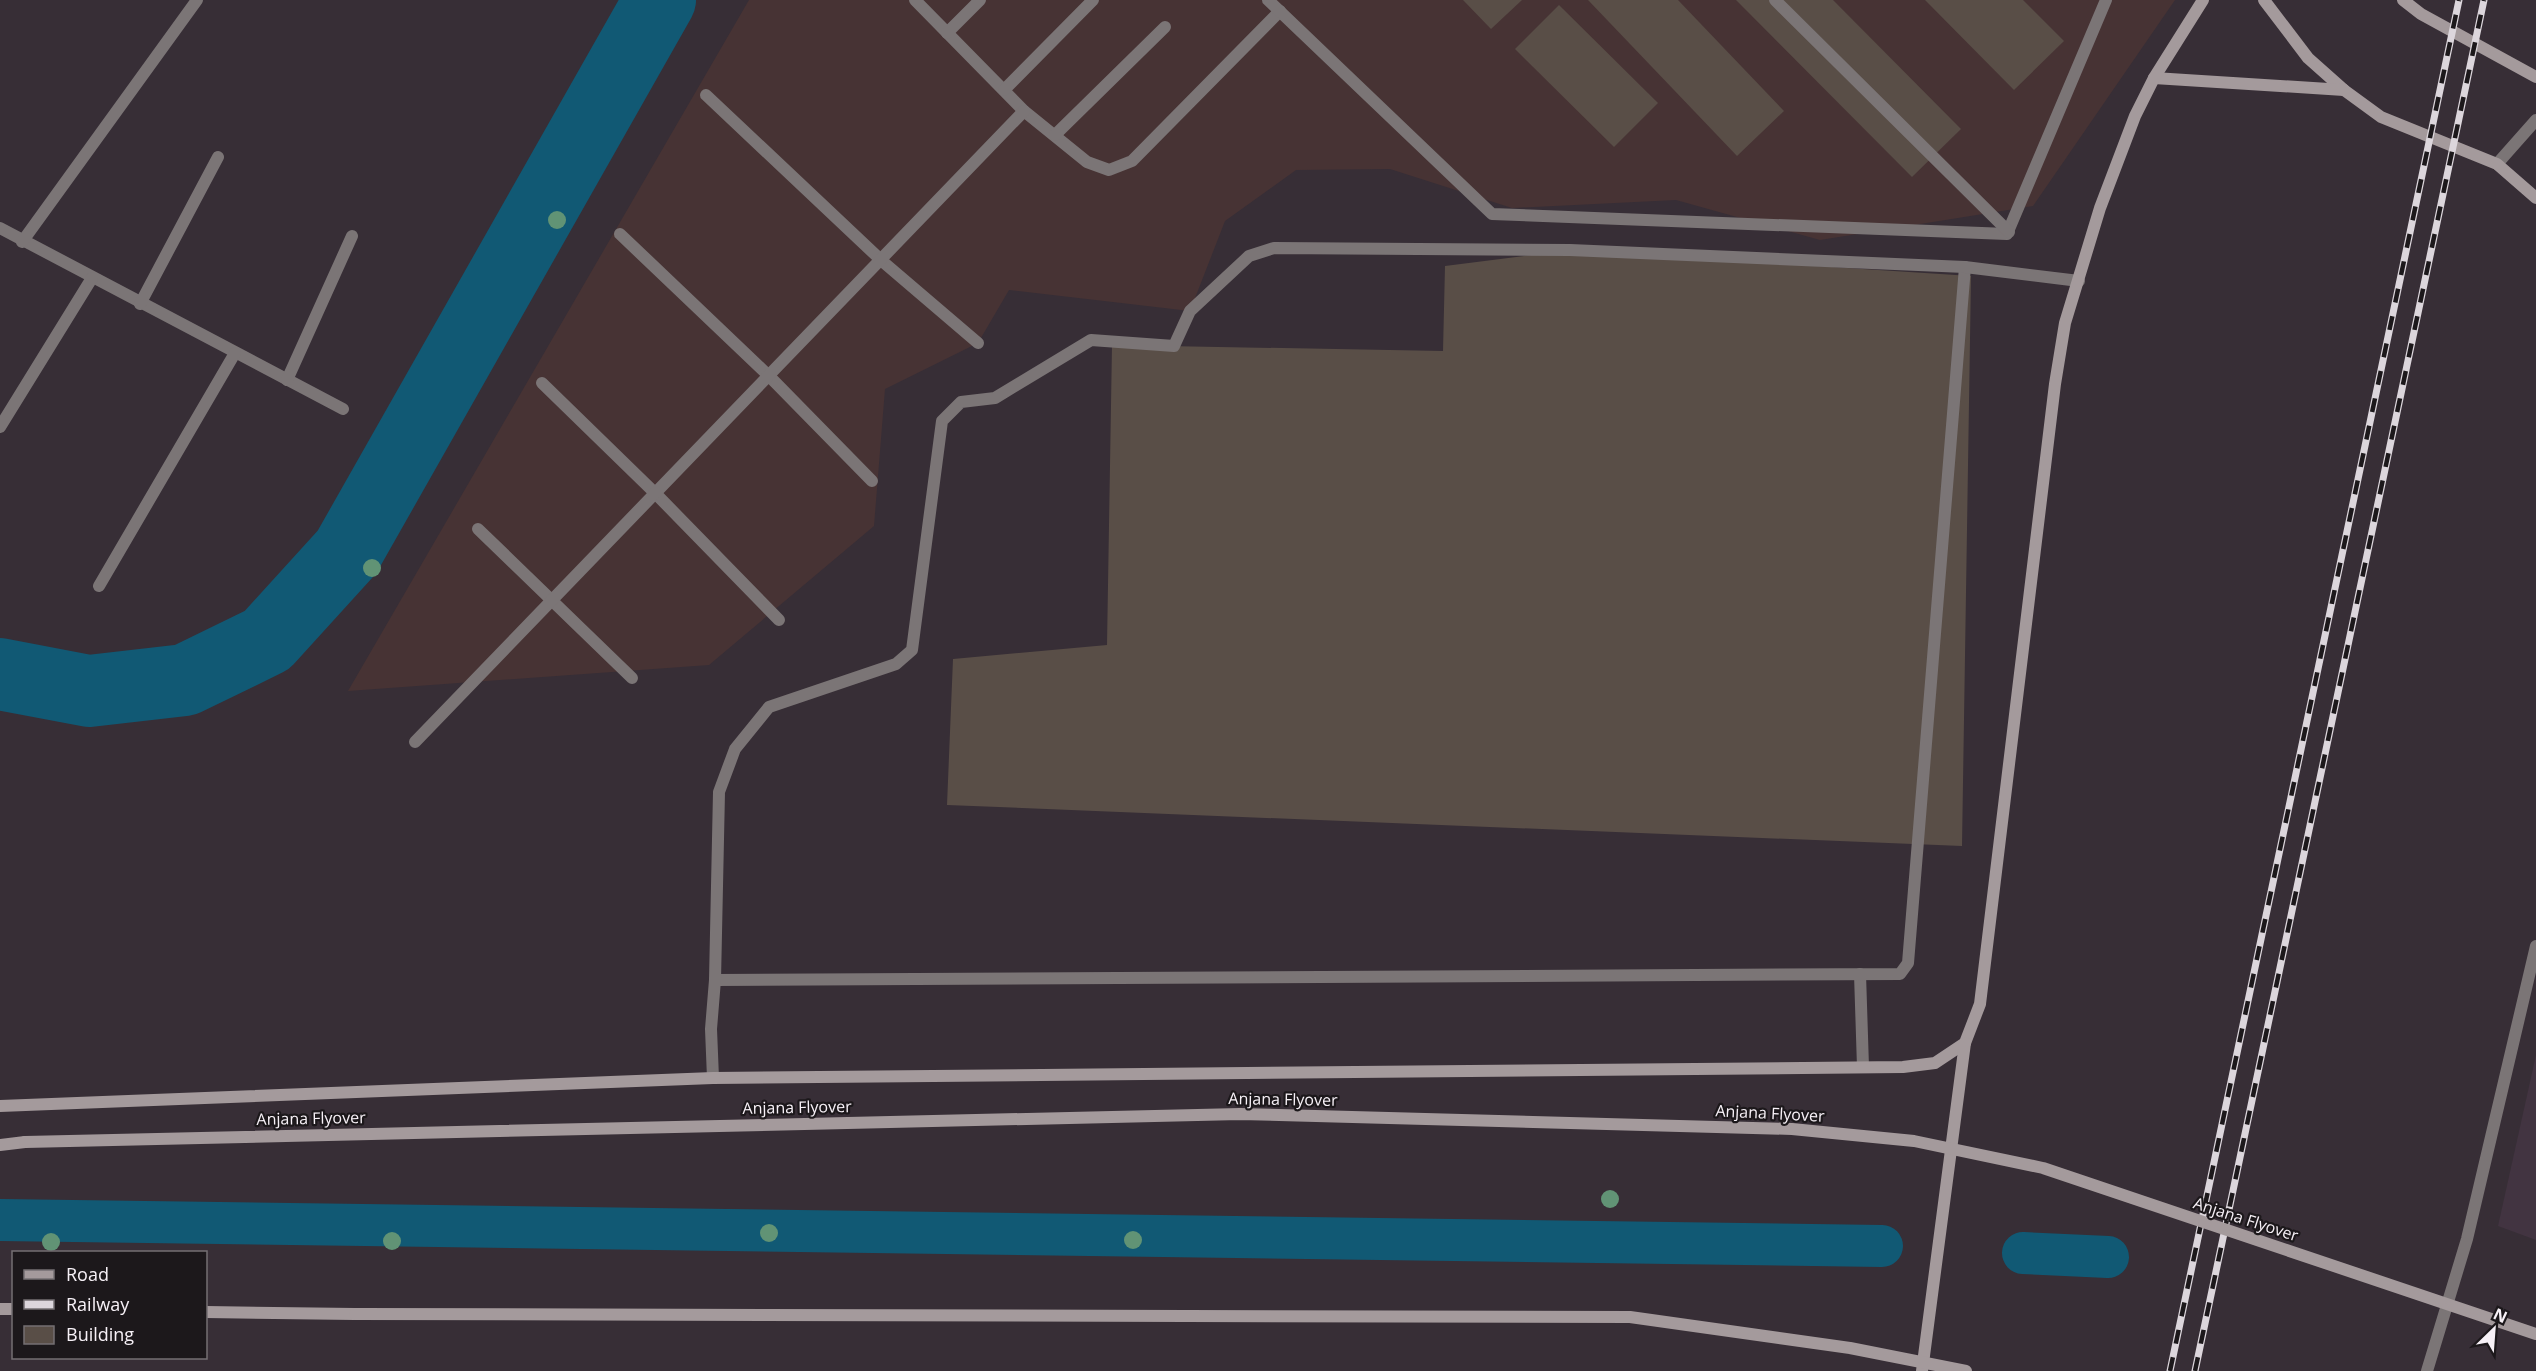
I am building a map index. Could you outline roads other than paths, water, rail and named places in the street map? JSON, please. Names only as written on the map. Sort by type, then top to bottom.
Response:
[{"type":"main road","points":[[1922,1371],[1965,1043],[1980,1005],[2055,384],[2065,323],[2100,208],[2135,116],[2154,78],[2203,0]]},
{"type":"main road","points":[[2264,0],[2308,58],[2344,90],[2381,117],[2498,164],[2536,198]]},
{"type":"main road","points":[[2403,0],[2421,14],[2536,77]]},
{"type":"main road","points":[[2154,78],[2344,90]]},
{"type":"main road","points":[[0,1106],[712,1078],[1903,1067],[1935,1063],[1965,1043]]},
{"type":"main road","name":"Anjana Flyover","points":[[0,1145],[25,1142],[1240,1114],[1792,1129],[1914,1141],[2043,1168],[2536,1334]]},
{"type":"main road","points":[[207,1312],[1630,1317],[1850,1348],[1966,1371]]},
{"type":"street","points":[[22,242],[197,0]]},
{"type":"street","points":[[915,0],[1024,111],[1087,162],[1109,170],[1132,161],[1280,11]]},
{"type":"street","points":[[947,33],[980,0]]},
{"type":"street","points":[[1004,90],[1093,0]]},
{"type":"street","points":[[1268,0],[1492,214],[2009,232]]},
{"type":"street","points":[[1775,0],[2009,232]]},
{"type":"street","points":[[2009,232],[2106,0]]},
{"type":"street","points":[[1055,135],[1165,27]]},
{"type":"street","points":[[706,95],[882,261],[978,344]]},
{"type":"street","points":[[415,742],[882,261],[1024,111]]},
{"type":"street","points":[[2498,164],[2536,120]]},
{"type":"street","points":[[140,304],[218,157]]},
{"type":"street","points":[[0,228],[22,242],[343,409]]},
{"type":"street","points":[[620,234],[770,377],[872,481]]},
{"type":"street","points":[[287,380],[352,236]]},
{"type":"street","points":[[712,1078],[711,1029],[716,980],[719,792],[725,771],[735,749],[769,706],[896,664],[912,650],[942,421],[961,402],[995,398],[1091,340],[1174,346],[1190,311],[1249,256],[1274,248],[1570,250],[1965,267],[2079,281]]},
{"type":"street","points":[[716,980],[1900,974],[1908,963],[1965,267]]},
{"type":"street","points":[[0,427],[92,278]]},
{"type":"street","points":[[99,586],[235,353]]},
{"type":"street","points":[[542,383],[656,494],[779,620]]},
{"type":"street","points":[[478,529],[632,678]]},
{"type":"street","points":[[2427,1371],[2467,1239],[2536,946]]},
{"type":"street","points":[[1860,974],[1863,1067]]},
{"type":"waterway","points":[[0,674],[89,691],[185,680],[267,640],[347,552],[660,0]]},
{"type":"waterway","points":[[0,1220],[1882,1246]]},
{"type":"waterway","points":[[2023,1253],[2108,1257]]},
{"type":"railway","points":[[2170,1371],[2459,0]]},
{"type":"railway","points":[[2195,1371],[2484,0]]}]
